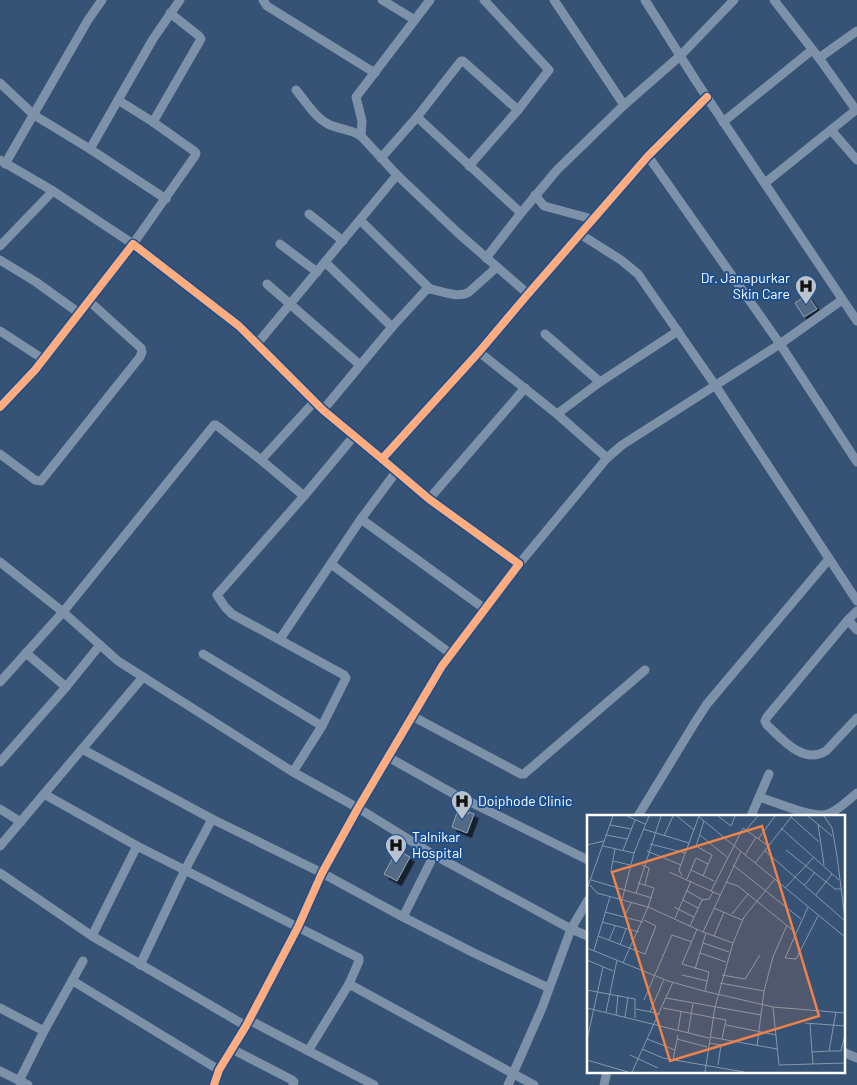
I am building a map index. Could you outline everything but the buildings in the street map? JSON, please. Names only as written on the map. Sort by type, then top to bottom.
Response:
[{"type":"street","points":[[102,0],[88,20],[34,115],[2,162],[53,191],[133,244],[240,326],[323,410],[429,499],[519,564]]},
{"type":"street","points":[[90,149],[153,39],[180,0]]},
{"type":"street","points":[[263,0],[267,6],[375,73]]},
{"type":"street","points":[[382,0],[415,20]]},
{"type":"street","points":[[361,136],[362,120],[356,97],[430,0]]},
{"type":"street","points":[[469,166],[518,110],[549,69],[484,0]]},
{"type":"street","points":[[554,0],[624,105]]},
{"type":"street","points":[[645,0],[723,122],[857,321]]},
{"type":"street","points":[[486,258],[557,170],[624,105],[680,56],[734,0]]},
{"type":"street","points":[[765,183],[856,109],[774,0]]},
{"type":"street","points":[[153,122],[200,39],[199,36],[170,13]]},
{"type":"street","points":[[819,58],[857,31]]},
{"type":"street","points":[[723,122],[812,50]]},
{"type":"street","points":[[381,158],[417,117],[462,60],[518,110]]},
{"type":"street","points":[[0,83],[34,115],[166,199]]},
{"type":"street","points":[[296,90],[322,120],[332,126],[361,136],[397,175],[458,233],[528,294]]},
{"type":"street","points":[[382,459],[479,352],[648,156],[707,97]]},
{"type":"street","points":[[0,407],[43,359],[133,244],[195,156],[194,150],[118,100]]},
{"type":"street","points":[[417,117],[521,214]]},
{"type":"street","points":[[831,130],[857,160]]},
{"type":"street","points":[[648,156],[780,344],[857,462]]},
{"type":"street","points":[[257,344],[397,175]]},
{"type":"street","points":[[0,246],[53,191]]},
{"type":"street","points":[[536,195],[544,206],[592,219]]},
{"type":"street","points":[[310,214],[343,241]]},
{"type":"street","points":[[360,220],[430,289],[464,295],[497,267]]},
{"type":"street","points":[[580,234],[634,270],[715,385],[857,601]]},
{"type":"street","points":[[280,244],[316,272]]},
{"type":"street","points":[[0,260],[36,282],[79,313]]},
{"type":"street","points":[[325,262],[392,327]]},
{"type":"street","points":[[267,284],[360,365]]},
{"type":"street","points":[[323,410],[392,327],[426,290],[430,289]]},
{"type":"street","points":[[214,1085],[219,1070],[247,1023],[298,927],[322,873],[358,808],[442,666],[519,564],[607,458],[622,445],[780,344],[842,300]]},
{"type":"street","points":[[0,454],[35,480],[41,481],[140,357],[141,348],[88,301]]},
{"type":"street","points":[[0,331],[43,359]]},
{"type":"street","points":[[557,414],[600,382],[678,331]]},
{"type":"street","points":[[545,334],[600,382]]},
{"type":"street","points":[[479,352],[557,414],[607,458]]},
{"type":"street","points":[[429,499],[525,388]]},
{"type":"street","points":[[261,460],[314,402]]},
{"type":"street","points":[[0,682],[63,612],[214,425],[261,460],[304,496]]},
{"type":"street","points":[[293,772],[322,726],[346,678],[344,675],[280,639],[232,614],[217,595],[354,436]]},
{"type":"street","points":[[280,639],[361,519],[396,472]]},
{"type":"street","points":[[361,519],[485,609]]},
{"type":"street","points":[[639,815],[707,704],[829,559]]},
{"type":"street","points":[[0,562],[63,612],[118,661],[143,677],[293,772],[358,808],[434,856],[571,929],[587,936]]},
{"type":"street","points":[[331,564],[451,654]]},
{"type":"street","points":[[857,611],[767,717],[766,721],[767,726],[795,750],[801,753],[812,754],[823,753],[857,718]]},
{"type":"street","points":[[848,620],[857,630]]},
{"type":"street","points":[[0,762],[100,645]]},
{"type":"street","points":[[26,653],[66,687]]},
{"type":"street","points":[[202,654],[322,726]]},
{"type":"street","points":[[412,716],[524,774],[644,670]]},
{"type":"street","points":[[0,846],[143,677]]},
{"type":"street","points":[[82,749],[212,819],[322,873],[476,954],[550,988]]},
{"type":"street","points":[[388,758],[454,794],[587,860]]},
{"type":"street","points":[[751,815],[769,774]]},
{"type":"street","points":[[759,797],[810,814],[821,815],[833,812],[857,792]]},
{"type":"street","points":[[44,794],[137,846],[359,958],[349,984],[308,1050]]},
{"type":"street","points":[[0,809],[21,822]]},
{"type":"street","points":[[140,964],[185,870],[212,819]]},
{"type":"street","points":[[92,936],[137,846]]},
{"type":"street","points":[[404,917],[434,856]]},
{"type":"street","points":[[0,873],[92,936],[140,964],[247,1023],[308,1050],[374,1085]]},
{"type":"street","points":[[508,1085],[550,988],[571,929],[587,902]]},
{"type":"street","points":[[19,1081],[83,961]]},
{"type":"street","points":[[73,981],[219,1070]]},
{"type":"street","points":[[349,984],[534,1085]]},
{"type":"street","points":[[0,1008],[44,1031]]},
{"type":"street","points":[[232,1049],[292,1080],[294,1082],[293,1085]]},
{"type":"street","points":[[844,1052],[857,1058]]},
{"type":"street","points":[[0,1071],[28,1085]]},
{"type":"street","points":[[604,1085],[607,1072]]},
{"type":"cycle path","points":[[0,407],[35,370],[133,244],[239,326],[323,410],[382,459],[479,352],[648,156],[707,97]]},
{"type":"cycle path","points":[[214,1085],[219,1070],[246,1026],[298,927],[322,873],[358,808],[442,666],[519,564],[429,499],[382,459]]},
{"type":"place","name":"Dr. Janapurkar Skin Care","points":[[806,305]]},
{"type":"place","name":"Doiphode Clinic","points":[[462,820]]},
{"type":"place","name":"Talnikar Hospital","points":[[396,864]]}]
